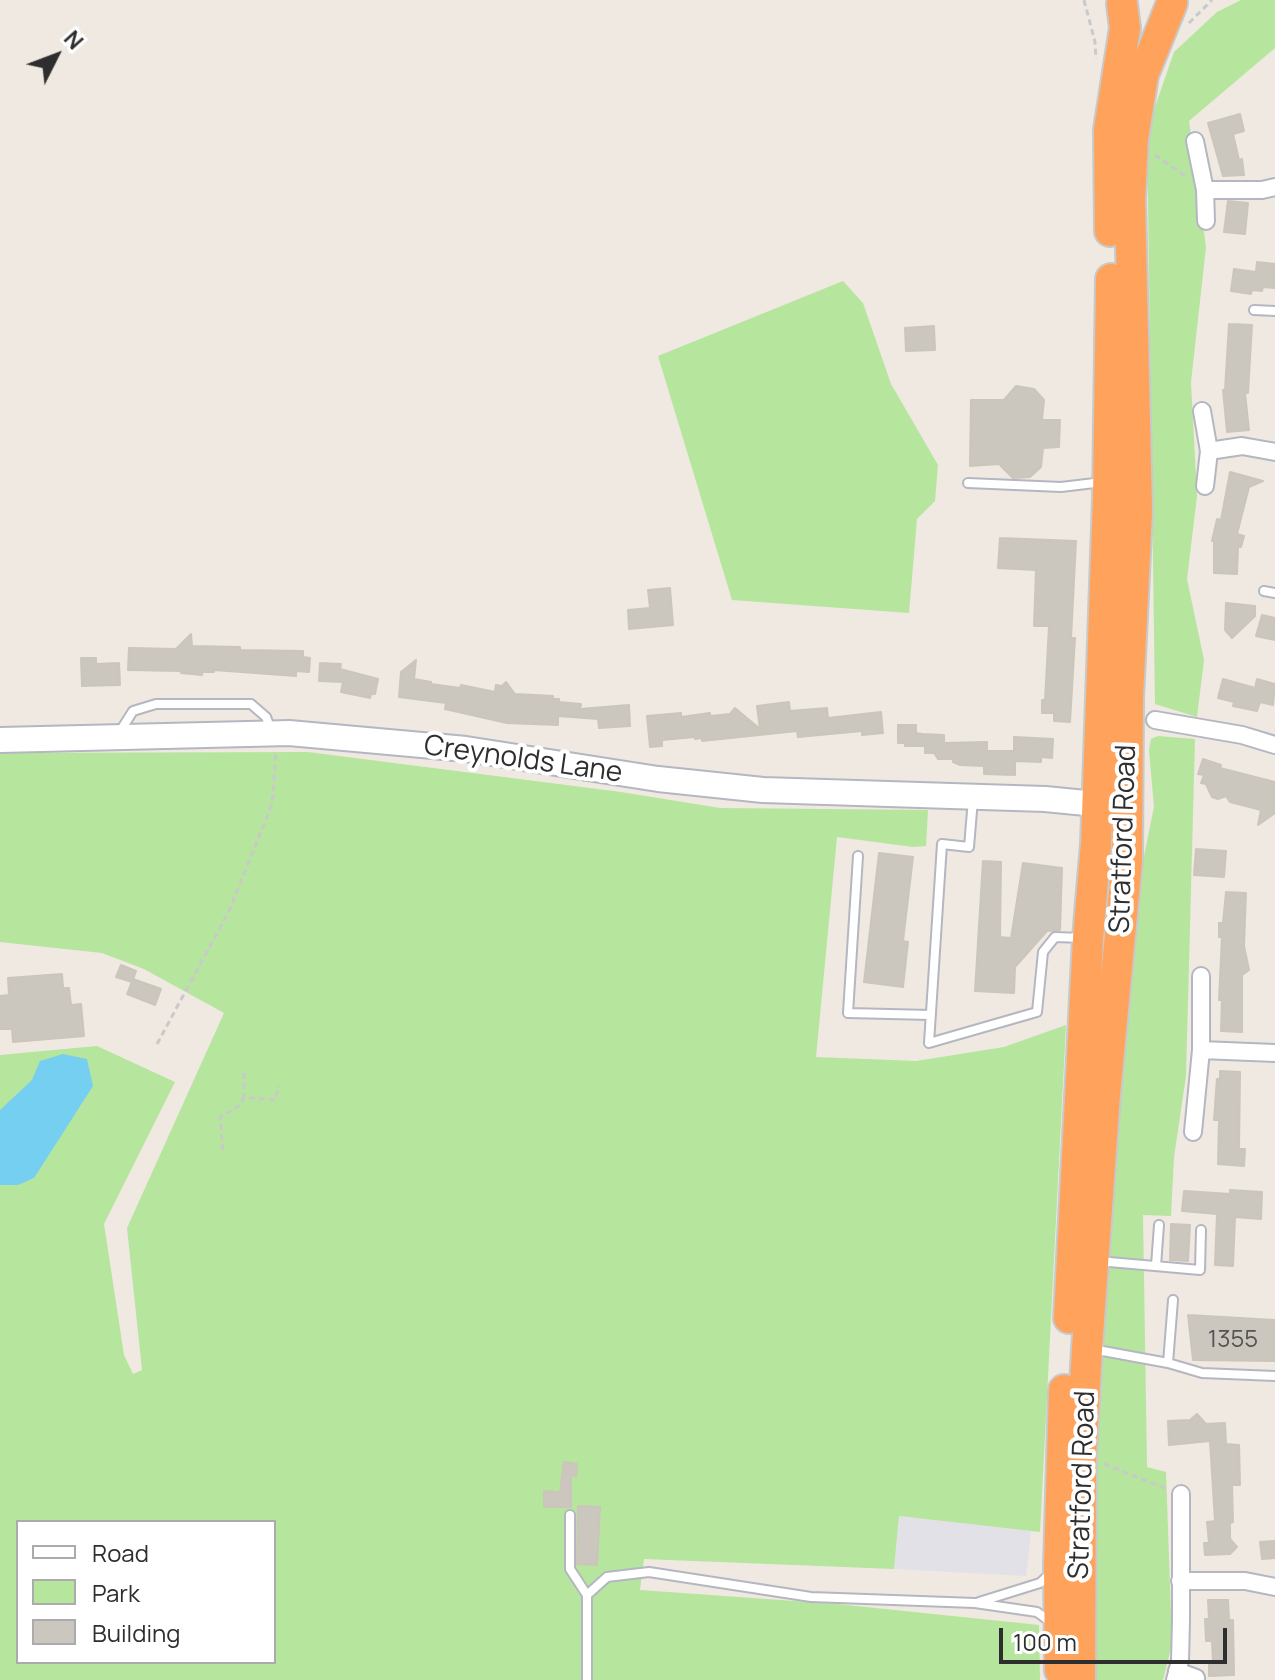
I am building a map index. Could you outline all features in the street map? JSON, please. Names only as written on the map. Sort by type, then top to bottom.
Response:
[{"type":"highway","points":[[1121,2],[1134,10],[1147,12],[1161,10],[1174,2]]},
{"type":"highway","name":"Stratford Road","points":[[1080,1680],[1081,1455],[1087,1349],[1105,1095],[1127,861],[1113,804],[1097,770],[1112,319],[1109,130],[1125,28],[1121,2]]},
{"type":"highway","points":[[1113,804],[1119,713],[1128,698],[1137,512],[1130,200],[1133,139],[1143,75],[1174,2]]},
{"type":"highway","name":"Stratford Road","points":[[1060,1680],[1061,1442],[1088,938],[1096,844],[1113,804]]},
{"type":"street","points":[[1195,141],[1205,190],[1206,221]]},
{"type":"street","points":[[1205,190],[1262,190],[1275,187]]},
{"type":"street","points":[[1202,411],[1209,451],[1205,486]]},
{"type":"street","points":[[1209,451],[1242,446],[1275,452]]},
{"type":"street","points":[[1155,720],[1242,735],[1275,745]]},
{"type":"street","name":"Creynolds Lane","points":[[0,740],[275,733],[466,749],[658,779],[763,790],[1113,804]]},
{"type":"street","name":"Creynolds Lane","points":[[1045,799],[1086,782],[1097,770]]},
{"type":"street","points":[[1193,1132],[1201,1050],[1201,976]]},
{"type":"street","points":[[1201,1050],[1275,1053]]},
{"type":"street","points":[[1181,1494],[1181,1634],[1176,1676],[1196,1678]]},
{"type":"street","points":[[1180,1581],[1245,1581],[1275,1587]]},
{"type":"lane","points":[[1254,310],[1275,311]]},
{"type":"lane","points":[[968,483],[1061,487],[1108,482]]},
{"type":"lane","points":[[1264,591],[1275,593]]},
{"type":"lane","points":[[973,798],[969,847],[942,844],[929,1043],[1037,1012],[1043,952],[1055,937],[1088,938]]},
{"type":"lane","points":[[858,856],[848,1013],[931,1015]]},
{"type":"lane","points":[[1156,1266],[1159,1225]]},
{"type":"lane","points":[[1093,1260],[1200,1270],[1201,1230]]},
{"type":"lane","points":[[1168,1363],[1173,1300]]},
{"type":"lane","points":[[1087,1349],[1168,1363],[1202,1373],[1275,1376]]},
{"type":"lane","points":[[570,1515],[570,1569],[587,1595],[587,1680]]},
{"type":"lane","points":[[975,1603],[1040,1583],[1059,1566]]},
{"type":"lane","points":[[587,1595],[607,1577],[649,1572],[811,1597],[975,1603],[1037,1612],[1059,1629]]},
{"type":"path","points":[[1149,151],[1205,190]]},
{"type":"path","points":[[157,1044],[229,911],[272,804],[275,733]]},
{"type":"path","points":[[223,1150],[220,1117],[239,1106],[244,1097],[244,1073]]},
{"type":"path","points":[[244,1097],[275,1100],[279,1086]]},
{"type":"path","points":[[1081,1455],[1181,1494]]},
{"type":"shaded area","points":[[899,1516],[1031,1531],[1026,1576],[894,1569]]},
{"type":"green space","points":[[1241,0],[1275,0],[1275,48],[1189,121],[1206,247],[1191,382],[1197,496],[1187,579],[1204,660],[1197,717],[1155,704],[1147,130],[1174,52],[1217,12]]},
{"type":"green space","points":[[843,281],[863,303],[891,384],[938,465],[935,501],[917,519],[909,613],[732,600],[658,356]]},
{"type":"green space","points":[[1158,736],[1195,739],[1186,1076],[1174,1157],[1171,1216],[1143,1215],[1147,1467],[1166,1472],[1172,1644],[1163,1680],[1090,1680],[1092,1430],[1136,869],[1142,866],[1154,807],[1149,750],[1151,739]]},
{"type":"green space","points":[[308,752],[621,792],[720,808],[928,810],[926,846],[837,837],[816,1057],[916,1061],[1004,1047],[1066,1025],[1040,1532],[899,1516],[894,1569],[644,1559],[640,1590],[837,1604],[1039,1625],[1040,1680],[0,1680],[0,1055],[97,1046],[175,1082],[104,1224],[124,1355],[133,1374],[142,1370],[127,1228],[224,1013],[144,969],[102,953],[0,942],[0,753]]},
{"type":"water","points":[[63,1054],[87,1059],[93,1086],[34,1178],[18,1185],[0,1185],[0,1110],[32,1080],[40,1061]]},
{"type":"building","points":[[1240,114],[1244,131],[1233,134],[1244,175],[1223,176],[1208,123]]},
{"type":"building","points":[[1228,201],[1248,203],[1245,234],[1224,232]]},
{"type":"building","points":[[1257,262],[1275,264],[1275,288],[1263,287],[1262,291],[1252,290],[1251,294],[1231,291],[1234,269],[1256,272]]},
{"type":"building","points":[[1229,324],[1252,325],[1248,393],[1245,393],[1249,430],[1227,432],[1223,390]]},
{"type":"building","points":[[934,326],[935,350],[906,351],[905,328]]},
{"type":"building","points":[[1016,386],[1034,389],[1044,400],[1042,420],[1060,420],[1059,447],[1043,448],[1041,467],[1030,477],[1013,478],[999,464],[970,466],[971,400],[1004,400]]},
{"type":"building","points":[[1230,472],[1263,481],[1249,487],[1237,534],[1244,536],[1241,547],[1238,547],[1237,574],[1214,573],[1212,541],[1217,519],[1221,520]]},
{"type":"building","points":[[1000,538],[1076,541],[1070,722],[1054,721],[1054,713],[1042,713],[1049,626],[1034,626],[1036,570],[998,568]]},
{"type":"building","points":[[670,588],[673,625],[629,629],[628,610],[650,608],[648,590]]},
{"type":"building","points":[[1226,603],[1255,606],[1255,616],[1232,638],[1225,630]]},
{"type":"building","points":[[1262,615],[1275,618],[1275,640],[1256,636]]},
{"type":"building","points":[[191,634],[192,646],[303,651],[303,657],[310,658],[309,672],[296,671],[296,676],[214,670],[202,672],[202,675],[181,671],[128,670],[129,648],[176,649]]},
{"type":"building","points":[[81,658],[96,658],[96,664],[119,663],[120,685],[82,686]]},
{"type":"building","points":[[416,660],[414,679],[431,684],[460,688],[461,685],[495,692],[496,685],[502,686],[506,682],[515,694],[553,696],[559,702],[581,704],[580,709],[629,705],[630,726],[599,728],[598,719],[558,716],[558,725],[507,723],[445,709],[446,703],[399,697],[401,672]]},
{"type":"building","points":[[320,663],[341,664],[340,669],[378,679],[375,694],[371,694],[370,698],[341,692],[343,682],[319,681]]},
{"type":"building","points":[[1223,679],[1255,688],[1257,679],[1275,684],[1273,705],[1260,702],[1257,711],[1233,706],[1234,702],[1218,698]]},
{"type":"building","points":[[789,702],[790,711],[827,708],[828,718],[881,712],[883,733],[862,735],[862,731],[798,737],[797,731],[702,741],[702,738],[695,737],[662,740],[662,746],[650,747],[647,716],[681,713],[681,717],[710,713],[710,716],[730,714],[735,708],[760,729],[757,706]]},
{"type":"building","points":[[898,725],[916,725],[916,733],[944,735],[944,743],[987,742],[987,751],[1014,751],[1014,737],[1053,739],[1052,758],[1041,757],[1041,762],[1015,761],[1015,775],[984,774],[984,766],[960,765],[953,759],[938,759],[934,753],[925,753],[925,746],[898,743]]},
{"type":"building","points":[[1203,759],[1221,765],[1220,768],[1275,782],[1275,813],[1258,825],[1261,810],[1230,802],[1226,796],[1218,799],[1212,797],[1206,784],[1201,783],[1204,775],[1198,774]]},
{"type":"building","points":[[1196,849],[1226,851],[1224,877],[1194,875]]},
{"type":"building","points":[[879,853],[913,857],[903,941],[908,942],[903,987],[864,982]]},
{"type":"building","points":[[983,861],[1001,862],[1000,937],[1011,938],[1023,863],[1062,868],[1060,930],[1047,931],[1015,967],[1014,993],[975,991]]},
{"type":"building","points":[[1226,892],[1246,893],[1244,946],[1249,970],[1242,975],[1242,1032],[1221,1031],[1222,937],[1219,937],[1219,923],[1223,923]]},
{"type":"building","points":[[121,965],[136,971],[132,982],[116,977]]},
{"type":"building","points":[[62,974],[63,988],[69,988],[71,1005],[81,1004],[84,1036],[13,1042],[12,1029],[0,1029],[0,996],[9,995],[8,978]]},
{"type":"building","points":[[133,979],[161,989],[155,1005],[127,994]]},
{"type":"building","points":[[1220,1071],[1240,1072],[1239,1149],[1245,1149],[1244,1166],[1218,1164],[1219,1120],[1214,1120]]},
{"type":"building","points":[[1230,1190],[1262,1192],[1261,1219],[1235,1217],[1233,1266],[1215,1265],[1217,1214],[1182,1211],[1184,1191],[1230,1194]]},
{"type":"building","points":[[1171,1224],[1190,1225],[1188,1261],[1170,1260]]},
{"type":"building","points":[[1188,1315],[1275,1320],[1275,1361],[1193,1360]]},
{"type":"building","points":[[1197,1414],[1206,1424],[1225,1423],[1226,1444],[1239,1445],[1240,1485],[1232,1485],[1233,1522],[1230,1523],[1230,1539],[1237,1547],[1230,1554],[1205,1555],[1204,1543],[1209,1543],[1207,1522],[1215,1521],[1210,1441],[1169,1445],[1168,1421],[1190,1420]]},
{"type":"building","points":[[564,1462],[577,1464],[576,1476],[571,1475],[571,1507],[544,1507],[544,1491],[560,1492]]},
{"type":"building","points":[[578,1506],[600,1507],[597,1565],[577,1564]]},
{"type":"building","points":[[1275,1541],[1275,1558],[1262,1559],[1260,1542]]},
{"type":"building","points":[[1208,1600],[1228,1600],[1229,1620],[1233,1620],[1234,1675],[1209,1676],[1209,1664],[1213,1663],[1212,1641],[1206,1641]]}]
